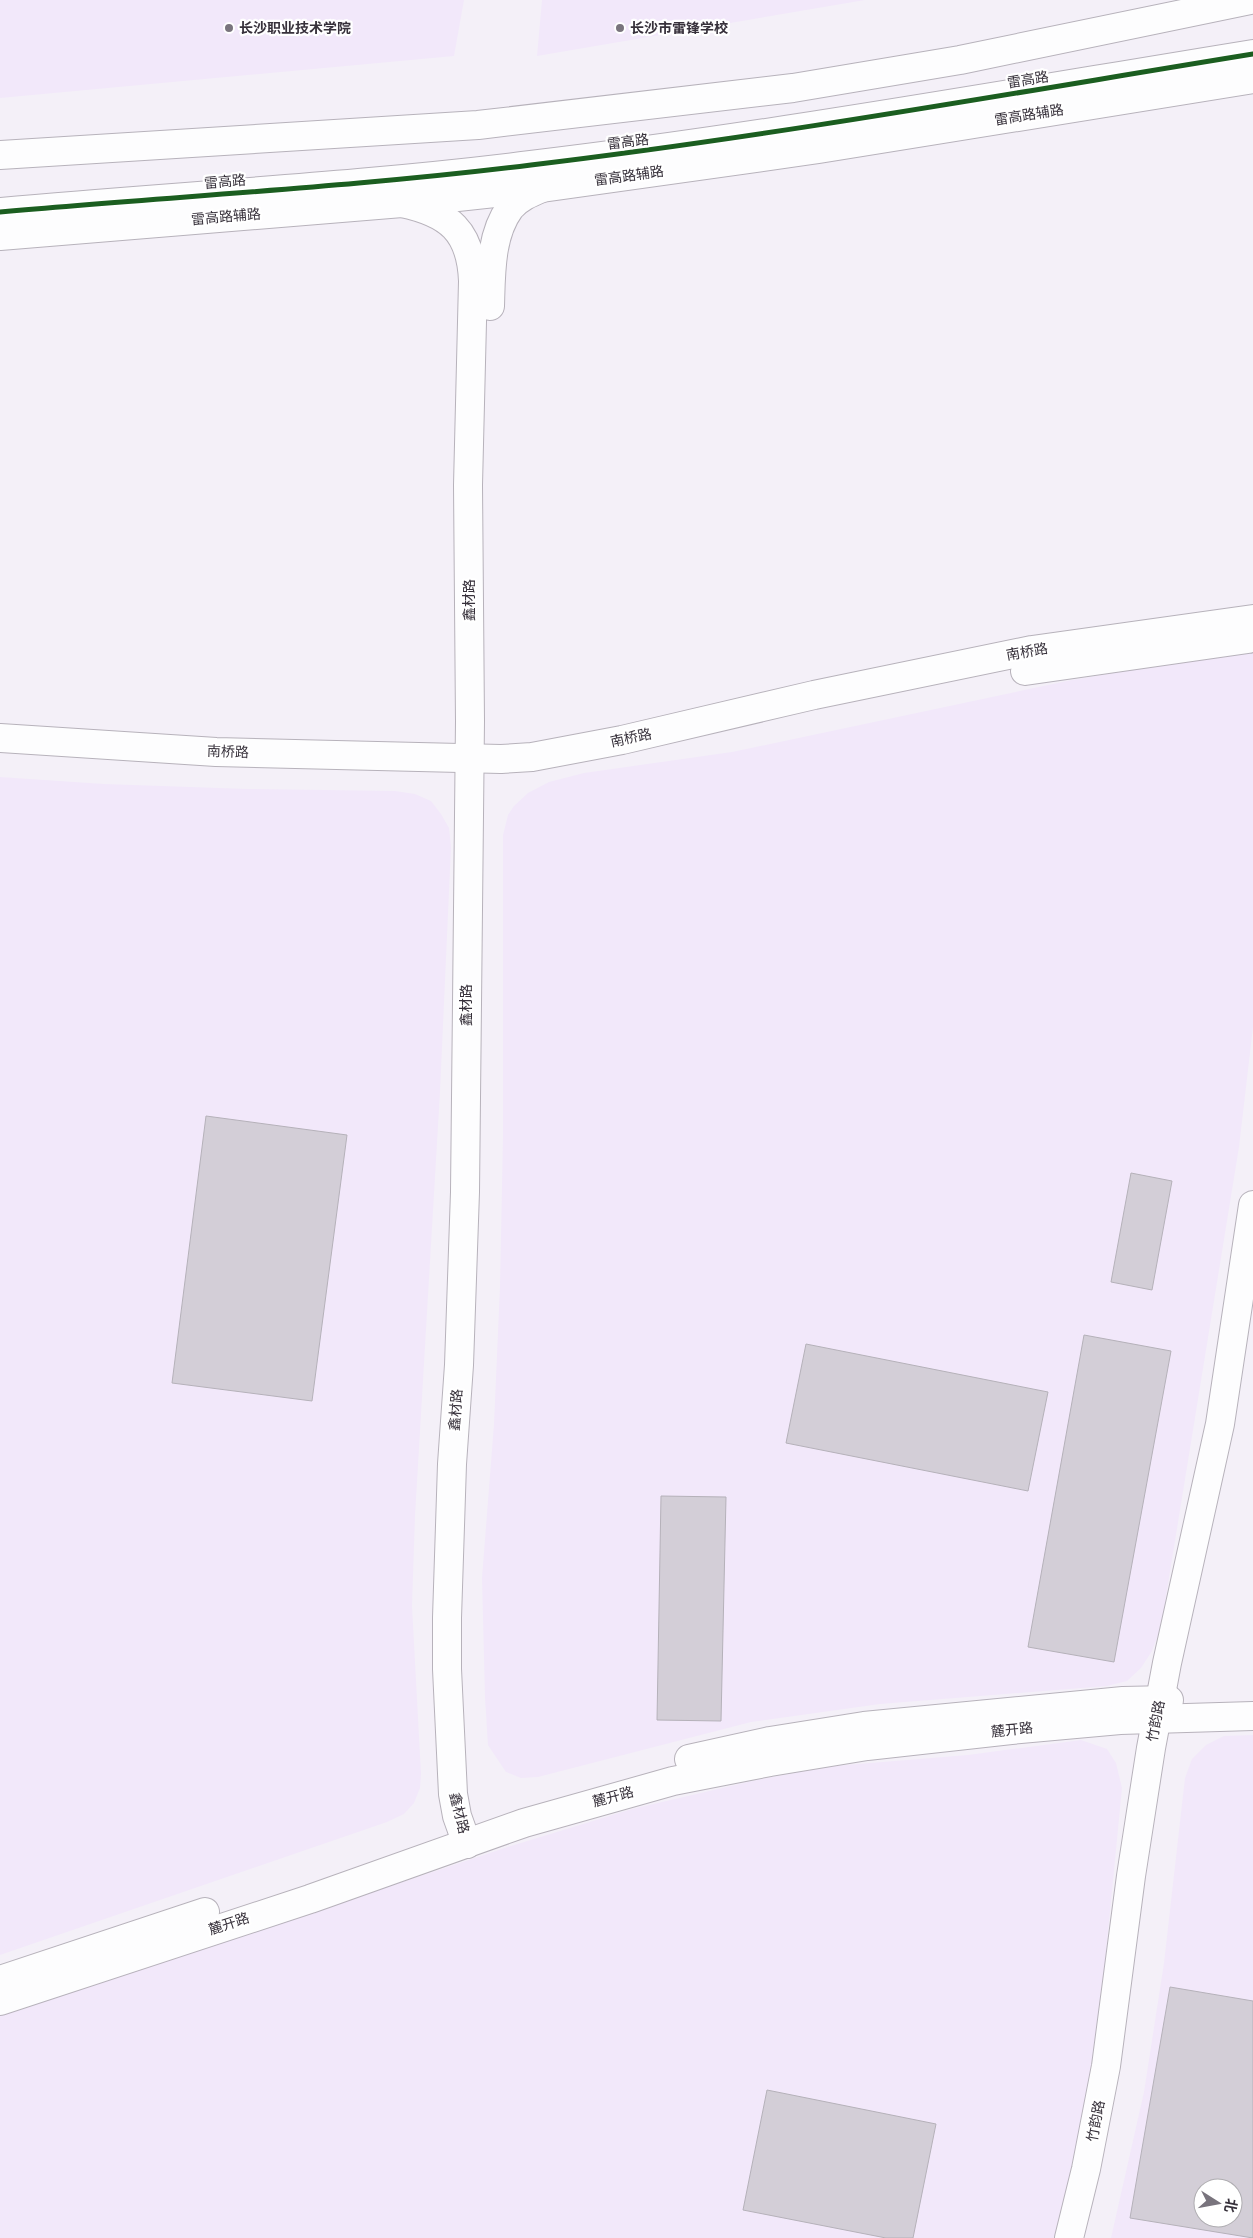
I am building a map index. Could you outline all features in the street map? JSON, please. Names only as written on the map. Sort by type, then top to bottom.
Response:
[{"type":"main road","points":[[0,155],[478,125],[793,88],[960,60],[1250,0]]},
{"type":"main road","name":"雷高路","points":[[0,202],[527,156],[857,110],[1253,45]]},
{"type":"main road","name":"雷高路","points":[[0,212],[528,166],[839,122],[1253,54]]},
{"type":"main road","name":"雷高路辅路","points":[[0,236],[402,203],[542,188],[819,149],[1253,79]]},
{"type":"main road","name":"鑫材路","points":[[478,767],[489,719],[485,484],[492,267],[499,233],[510,208],[528,194],[542,188]]},
{"type":"main road","name":"鑫材路","points":[[402,203],[433,212],[458,229],[466,242],[472,268],[468,485],[478,767],[459,1365],[452,1464],[446,1618],[453,1794],[473,1832]]},
{"type":"main road","name":"南桥路","points":[[0,756],[214,771],[478,767],[622,740],[814,695],[1032,650],[1253,620]]},
{"type":"main road","name":"南桥路","points":[[0,738],[478,767],[534,773],[1033,669],[1253,638]]},
{"type":"main road","name":"竹韵路","points":[[1086,2238],[1113,2125],[1123,2071],[1156,1823],[1167,1710],[1220,1424],[1253,1205]]},
{"type":"main road","name":"竹韵路","points":[[1069,2238],[1086,2169],[1106,2066],[1131,1876],[1167,1710],[1236,1428],[1253,1320]]},
{"type":"main road","name":"麓开路","points":[[0,1980],[54,1960],[306,1880],[473,1832],[524,1823],[673,1781],[867,1746],[1253,1699]]},
{"type":"main road","name":"麓开路","points":[[1167,1710],[1253,1716]]},
{"type":"main road","name":"麓开路","points":[[0,2000],[310,1899],[473,1832]]},
{"type":"shaded area","name":"长沙职业技术学院","points":[[0,0],[464,0],[454,56],[0,98]]},
{"type":"shaded area","name":"长沙市雷锋学校","points":[[542,0],[865,0],[537,56]]},
{"type":"shaded area","points":[[1253,650],[1253,1027],[1239,1147],[1161,1627],[1152,1651],[1141,1668],[1127,1681],[1107,1686],[880,1704],[751,1722],[538,1777],[521,1778],[506,1772],[488,1745],[482,1578],[494,1424],[500,1286],[503,1137],[503,835],[508,815],[514,806],[528,793],[549,782],[584,773],[732,752],[1072,680]]},
{"type":"shaded area","points":[[0,777],[104,784],[248,789],[395,791],[415,794],[431,801],[441,814],[449,828],[451,847],[440,1092],[415,1516],[412,1606],[421,1774],[420,1788],[414,1803],[404,1814],[387,1822],[0,1955]]},
{"type":"shaded area","points":[[1253,1735],[1253,2238],[1111,2238],[1144,2092],[1164,1963],[1185,1778],[1192,1759],[1206,1745],[1224,1736]]},
{"type":"shaded area","points":[[1081,1740],[1107,1749],[1116,1763],[1122,1788],[1104,1973],[1084,2118],[1056,2238],[0,2238],[0,2016],[511,1846],[632,1809],[761,1779],[834,1766],[968,1755]]},
{"type":"building","points":[[206,1116],[347,1135],[312,1401],[172,1383]]},
{"type":"building","points":[[1131,1173],[1172,1181],[1152,1290],[1111,1282]]},
{"type":"building","points":[[1084,1335],[1171,1351],[1114,1662],[1028,1647]]},
{"type":"building","points":[[806,1344],[1048,1392],[1028,1491],[786,1443]]},
{"type":"building","points":[[661,1496],[726,1497],[721,1721],[657,1720]]},
{"type":"building","points":[[1170,1987],[1253,2001],[1253,2238],[1130,2218]]},
{"type":"building","points":[[767,2090],[936,2124],[913,2238],[886,2238],[743,2210]]},
{"type":"cycle path","points":[[0,212],[465,173],[622,154],[983,99],[1253,54]]},
{"type":"place","name":"长沙职业技术学院","points":[[229,28]]},
{"type":"place","name":"长沙市雷锋学校","points":[[620,28]]}]
